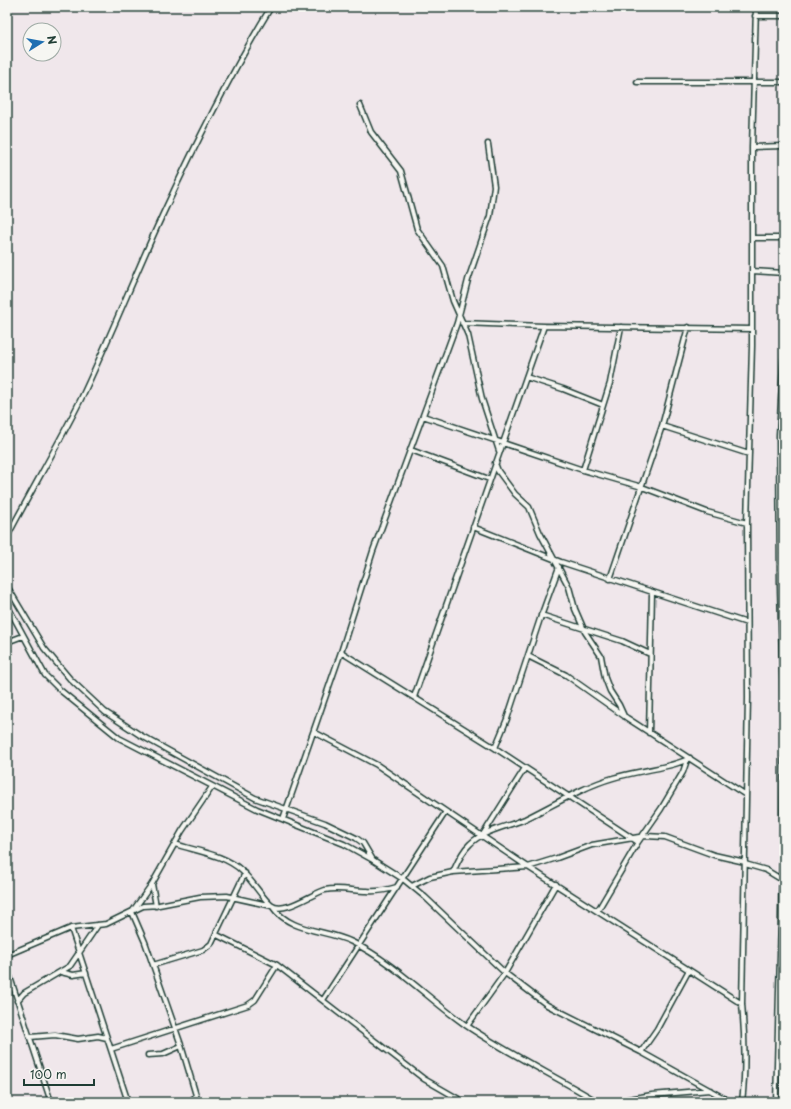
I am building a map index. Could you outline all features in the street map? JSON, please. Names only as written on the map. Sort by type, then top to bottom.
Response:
[{"type":"street","points":[[7,537],[31,492],[45,470],[79,403],[162,215],[218,100],[246,47],[271,7]]},
{"type":"street","points":[[742,1102],[745,1066],[745,1035],[742,1004],[748,698],[748,522],[753,238],[752,147],[756,7]]},
{"type":"street","points":[[756,16],[784,16]]},
{"type":"street","points":[[637,82],[784,82]]},
{"type":"street","points":[[360,105],[371,132],[401,171],[417,229],[441,263],[453,301],[468,335],[482,399],[499,452]]},
{"type":"street","points":[[283,819],[341,652],[373,551],[457,323],[468,280],[490,216],[494,186],[488,144]]},
{"type":"street","points":[[752,147],[784,146]]},
{"type":"street","points":[[753,238],[784,238]]},
{"type":"street","points":[[752,271],[784,273]]},
{"type":"street","points":[[457,323],[544,326],[751,329]]},
{"type":"street","points":[[414,697],[489,479],[544,326]]},
{"type":"street","points":[[583,470],[616,360],[621,327]]},
{"type":"street","points":[[610,579],[662,426],[688,327]]},
{"type":"street","points":[[776,1102],[783,880],[784,735],[780,586],[779,435],[784,348]]},
{"type":"street","points":[[526,377],[569,391],[603,405]]},
{"type":"street","points":[[423,416],[583,470],[642,487],[707,512],[748,522]]},
{"type":"street","points":[[662,426],[749,454]]},
{"type":"street","points":[[411,450],[489,479]]},
{"type":"street","points":[[495,463],[498,471],[515,494],[529,507],[540,533],[569,587],[575,609],[584,628],[601,656],[605,678],[610,691],[624,716]]},
{"type":"street","points":[[473,527],[561,562],[747,623]]},
{"type":"street","points":[[495,748],[507,719],[541,615],[561,562]]},
{"type":"street","points":[[7,586],[44,648],[70,679],[105,712],[140,735],[255,798],[325,823],[356,838],[364,843],[374,860]]},
{"type":"street","points":[[649,733],[652,593]]},
{"type":"street","points":[[7,605],[45,675],[60,690],[97,721],[129,744],[257,810],[344,844],[374,860],[412,886],[454,922],[505,973],[547,1004],[641,1052],[731,1102]]},
{"type":"street","points":[[541,615],[622,641],[650,654]]},
{"type":"street","points":[[7,642],[23,636]]},
{"type":"street","points":[[341,652],[569,795],[638,842]]},
{"type":"street","points":[[528,656],[566,675],[688,759],[746,795]]},
{"type":"street","points":[[314,732],[377,766],[445,813],[598,910],[610,920],[689,970],[705,982],[742,1004]]},
{"type":"street","points":[[453,872],[467,847],[482,836],[553,806],[569,795],[611,778],[688,759]]},
{"type":"street","points":[[598,910],[641,837],[683,772],[688,759]]},
{"type":"street","points":[[482,836],[525,768]]},
{"type":"street","points":[[132,912],[152,884],[175,844],[212,787]]},
{"type":"street","points":[[323,1000],[445,813]]},
{"type":"street","points":[[412,886],[430,877],[453,872],[528,867],[592,845],[641,837],[665,837],[714,855],[766,870],[783,880]]},
{"type":"street","points":[[175,844],[237,866],[245,873],[279,915],[294,924],[345,939],[359,946],[386,963],[467,1026],[598,1102]]},
{"type":"street","points":[[152,965],[203,950],[211,944],[217,935],[245,873]]},
{"type":"street","points":[[152,884],[156,906]]},
{"type":"street","points":[[467,1026],[505,973],[556,884]]},
{"type":"street","points":[[7,955],[71,928],[109,923],[139,907],[156,906],[200,897],[228,896],[285,908],[312,895],[337,888],[367,892],[397,887]]},
{"type":"street","points":[[132,912],[181,1046],[198,1102]]},
{"type":"street","points":[[17,1001],[24,993],[61,972],[72,963],[98,925]]},
{"type":"street","points":[[71,928],[128,1102]]},
{"type":"street","points":[[217,935],[277,965],[424,1079],[464,1102]]},
{"type":"street","points":[[111,1049],[248,1005],[255,1000],[277,965]]},
{"type":"street","points":[[7,968],[52,1102]]},
{"type":"street","points":[[641,1052],[657,1029],[689,970]]},
{"type":"street","points":[[61,972],[73,975],[86,973]]},
{"type":"street","points":[[30,1037],[56,1035],[78,1039],[98,1036],[107,1038]]},
{"type":"street","points":[[148,1055],[163,1054],[181,1046]]},
{"type":"street","points":[[612,1102],[652,1095],[711,1090]]},
{"type":"street","points":[[190,1102],[196,1096]]}]
